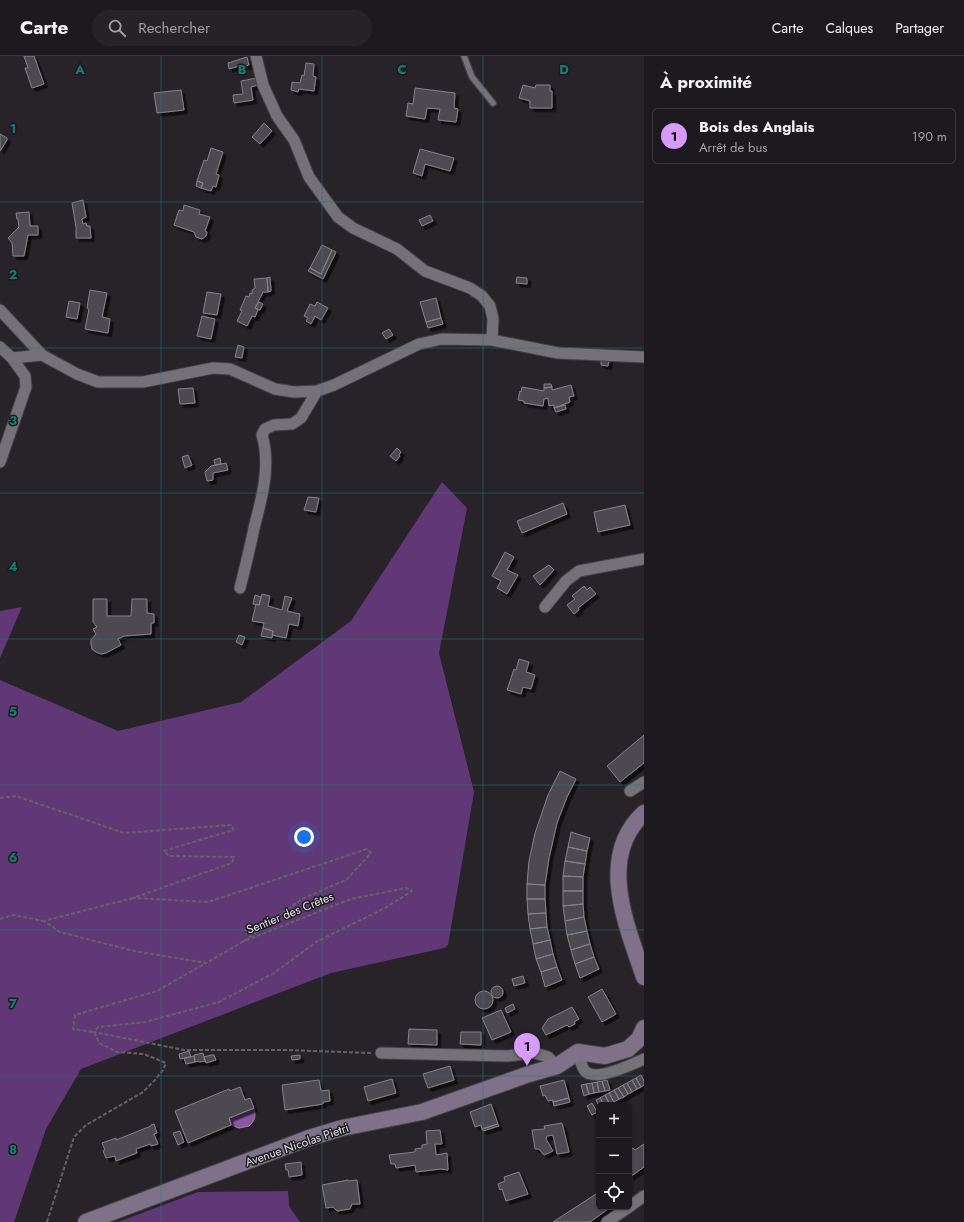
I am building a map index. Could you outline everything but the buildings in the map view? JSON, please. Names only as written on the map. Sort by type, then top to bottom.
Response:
[{"type":"main road","points":[[644,813],[634,822],[622,846],[618,875],[621,905],[644,977]]},
{"type":"main road","points":[[578,1052],[605,1056],[628,1048],[639,1039],[644,1028]]},
{"type":"main road","name":"Avenue Nicolas Pietri","points":[[86,1222],[309,1138],[342,1128],[422,1112],[529,1074],[557,1066],[578,1052]]},
{"type":"street","points":[[256,56],[263,84],[277,116],[294,140],[309,177],[338,218],[353,228],[397,249],[425,271],[470,288],[482,296],[490,306],[493,319],[492,340]]},
{"type":"street","points":[[0,310],[42,355],[77,374],[98,382],[143,382],[213,368],[224,368],[237,371],[275,389],[294,392],[316,391],[334,385],[419,344],[442,339],[492,340],[558,353],[644,357]]},
{"type":"street","points":[[0,348],[12,358],[25,376],[26,387],[0,462]]},
{"type":"street","points":[[12,358],[42,355]]},
{"type":"street","points":[[240,588],[262,498],[266,468],[265,445],[262,435],[265,429],[274,425],[292,424],[301,418],[316,391]]},
{"type":"street","points":[[545,607],[566,582],[579,571],[644,559]]},
{"type":"street","points":[[630,791],[644,782]]},
{"type":"street","points":[[380,1054],[507,1056],[536,1052],[548,1057],[557,1066]]},
{"type":"street","points":[[578,1052],[582,1067],[586,1073],[593,1075],[618,1070],[644,1059]]},
{"type":"street","points":[[632,1205],[644,1196]]},
{"type":"street","points":[[607,1222],[625,1210]]},
{"type":"lane","points":[[464,56],[472,77],[493,103]]},
{"type":"path","points":[[0,798],[16,796],[124,833],[232,824],[233,830],[164,851],[169,856],[234,857],[232,863],[133,898],[44,921]]},
{"type":"path","name":"Sentier des Crêtes","points":[[133,898],[208,902],[367,849],[371,853],[346,880],[302,899],[244,941]]},
{"type":"path","name":"Sentier des Crêtes","points":[[94,1032],[98,1027],[145,1022],[219,1002],[274,972],[316,942],[385,908],[412,891],[406,888],[352,899],[244,941]]},
{"type":"path","points":[[0,919],[14,915],[44,921],[60,932],[134,951],[206,963]]},
{"type":"path","points":[[244,941],[157,991],[75,1015],[73,1028],[184,1050],[286,1050],[380,1054]]},
{"type":"path","points":[[47,1222],[74,1138],[86,1125],[142,1092],[156,1079],[166,1063],[144,1054],[117,1052],[99,1043],[94,1032]]},
{"type":"shaded area","points":[[442,482],[467,508],[439,653],[474,792],[448,945],[444,948],[331,973],[81,1069],[46,1129],[14,1222],[0,1222],[0,680],[118,731],[241,702],[351,621]]},
{"type":"shaded area","points":[[22,607],[0,658],[0,611]]},
{"type":"shaded area","points":[[254,1108],[255,1113],[253,1122],[249,1126],[239,1128],[231,1125],[229,1118]]},
{"type":"shaded area","points":[[288,1191],[289,1206],[300,1222],[118,1222],[198,1192]]},
{"type":"place","name":"Bois des Anglais","points":[[527,1066]]}]
